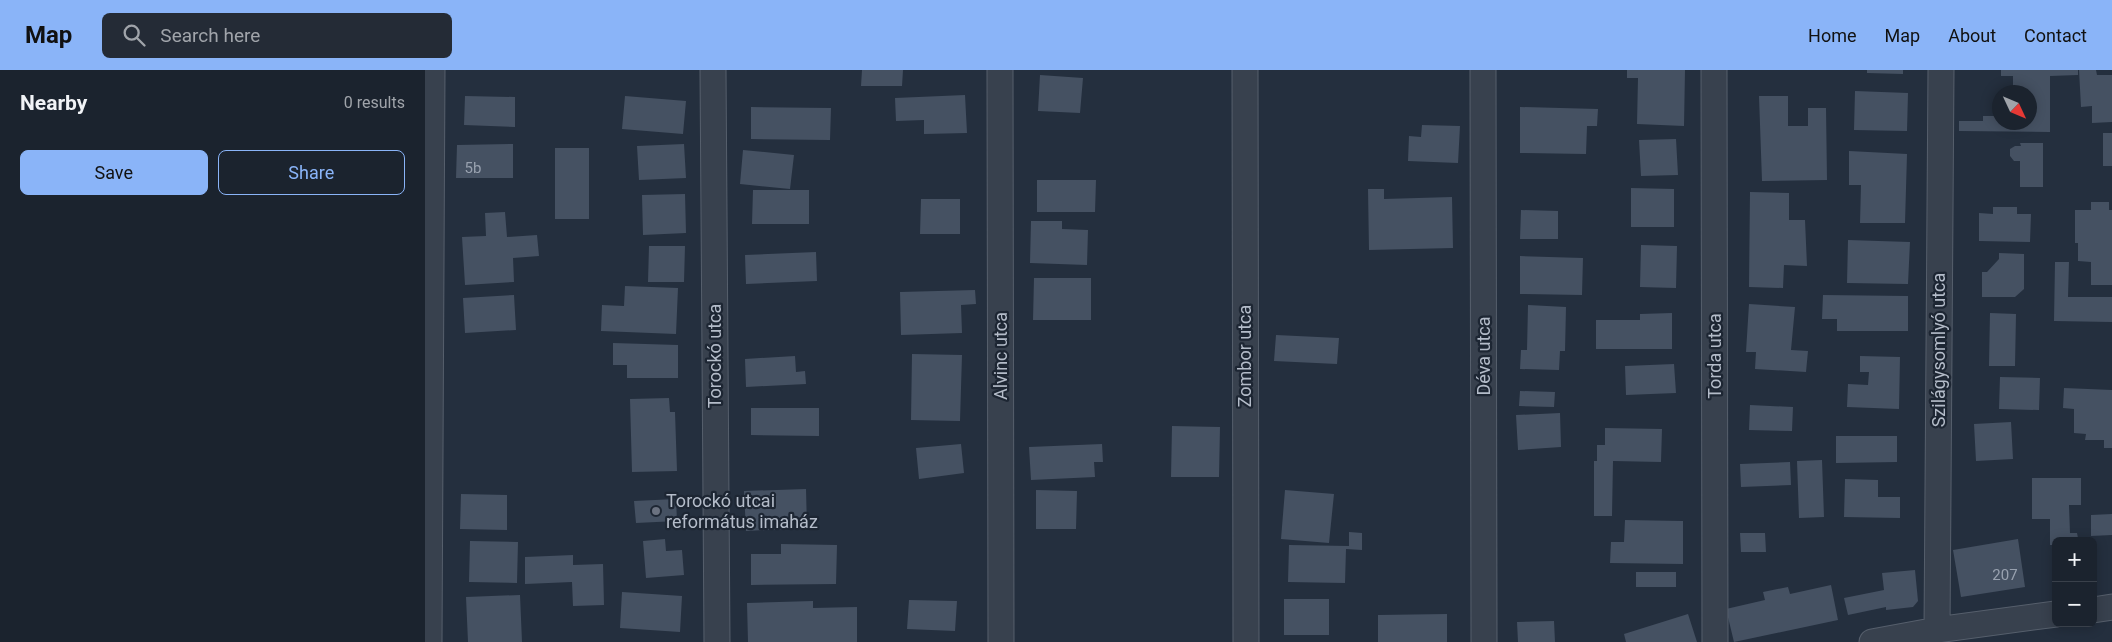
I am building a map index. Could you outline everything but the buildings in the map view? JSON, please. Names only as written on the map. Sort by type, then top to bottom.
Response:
[{"type":"street","points":[[429,642],[432,70]]},
{"type":"street","name":"Torockó utca","points":[[713,70],[717,642]]},
{"type":"street","name":"Alvinc utca","points":[[1000,70],[1001,642]]},
{"type":"street","name":"Zombor utca","points":[[1245,70],[1246,642]]},
{"type":"street","name":"Déva utca","points":[[1483,70],[1484,642]]},
{"type":"street","name":"Torda utca","points":[[1715,70],[1715,642]]},
{"type":"street","name":"Szilágysomlyó utca","points":[[1937,630],[1941,70]]},
{"type":"street","points":[[2097,609],[2112,607]]},
{"type":"street","points":[[1872,642],[1937,630],[2052,615]]},
{"type":"place","name":"Torockó utcai református imaház","points":[[656,511]]}]
